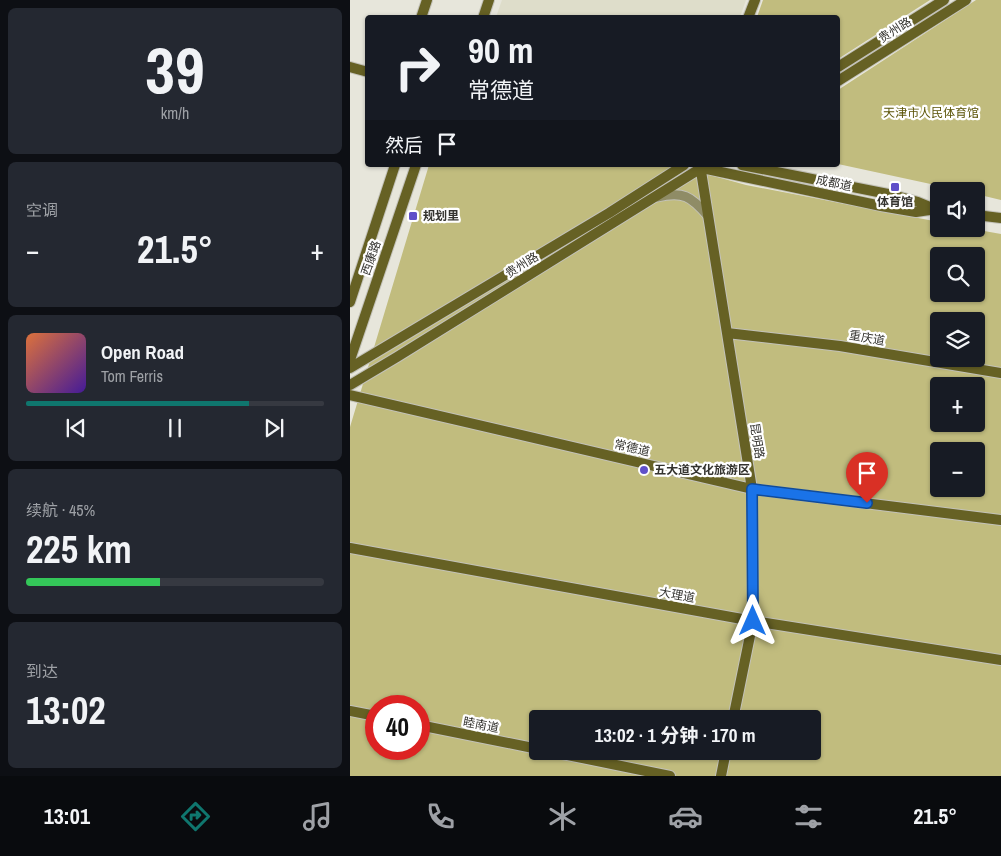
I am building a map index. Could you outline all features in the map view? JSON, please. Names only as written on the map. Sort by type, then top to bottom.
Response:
[{"type":"street","points":[[422,15],[427,0]]},
{"type":"street","points":[[484,15],[489,0]]},
{"type":"street","points":[[749,15],[754,0]]},
{"type":"street","name":"贵州路","points":[[840,66],[944,0]]},
{"type":"street","name":"贵州路","points":[[840,80],[966,0]]},
{"type":"street","points":[[350,67],[365,71]]},
{"type":"street","name":"西康路","points":[[350,302],[394,167]]},
{"type":"street","name":"西康路","points":[[350,360],[415,167]]},
{"type":"street","name":"贵州路","points":[[350,368],[609,213],[681,167]]},
{"type":"street","name":"贵州路","points":[[350,385],[656,197],[701,167]]},
{"type":"street","name":"昆明路","points":[[702,167],[708,216],[752,489],[753,621],[734,710]]},
{"type":"street","name":"成都道","points":[[706,167],[881,206],[916,212],[930,211]]},
{"type":"street","name":"成都道","points":[[755,167],[893,196],[930,207]]},
{"type":"street","points":[[656,197],[673,193],[687,197],[697,203],[708,216]]},
{"type":"street","points":[[985,216],[1001,218]]},
{"type":"street","name":"重庆道","points":[[728,333],[840,346],[1001,373]]},
{"type":"street","name":"常德道","points":[[350,395],[752,489],[1001,520]]},
{"type":"street","name":"大理道","points":[[350,548],[753,621],[1001,660]]},
{"type":"street","points":[[350,711],[365,714]]},
{"type":"street","name":"睦南道","points":[[430,727],[529,747]]},
{"type":"street","points":[[592,760],[670,776]]},
{"type":"street","points":[[721,776],[724,760]]},
{"type":"shaded area","points":[[502,0],[746,0],[741,15],[497,15]]},
{"type":"green space","points":[[763,0],[930,0],[840,58],[840,15],[758,15]]},
{"type":"green space","name":"天津市人民体育馆","points":[[976,0],[1001,0],[1001,200],[985,196],[985,182],[930,182],[930,184],[840,164],[840,89]]},
{"type":"green space","name":"五大道文化旅游区","points":[[428,167],[681,167],[746,185],[930,220],[930,237],[985,237],[985,231],[1001,234],[1001,776],[350,776],[350,427]]},
{"type":"place","name":"体育馆","points":[[895,187]]},
{"type":"place","name":"规划里","points":[[413,216]]},
{"type":"place","name":"五大道文化旅游区","points":[[644,470]]},
{"type":"route","points":[[753,621],[752,489],[867,503]]}]
